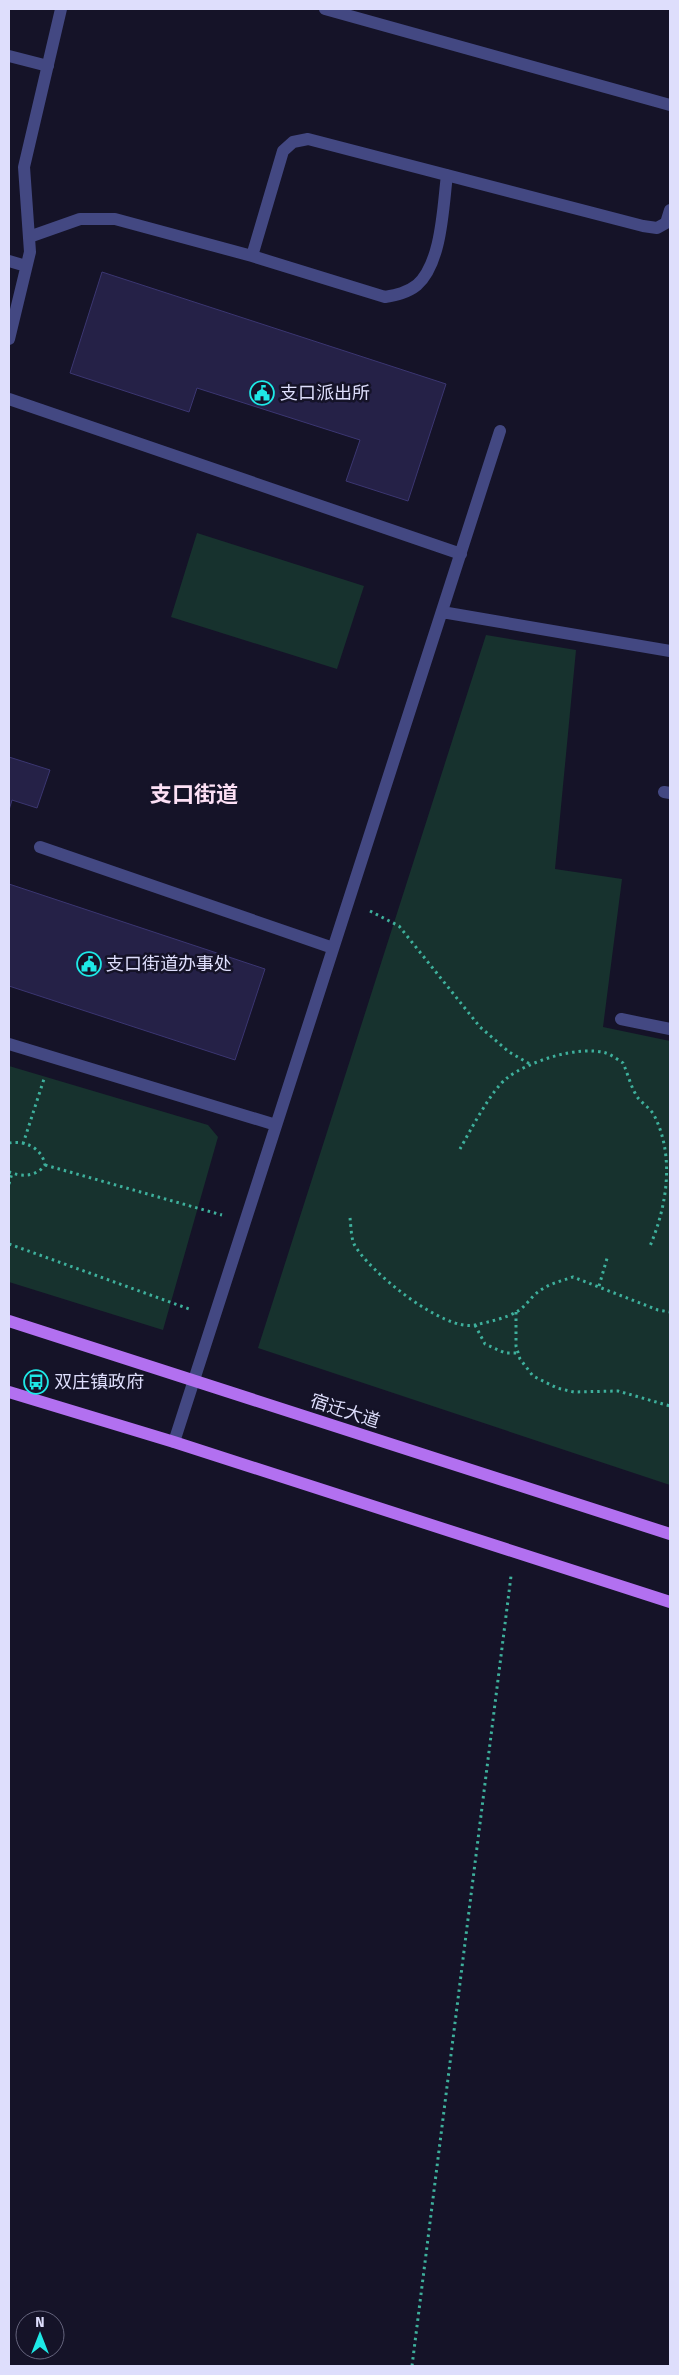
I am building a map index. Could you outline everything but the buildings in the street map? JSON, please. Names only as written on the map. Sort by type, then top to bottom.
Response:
[{"type":"main road","name":"宿迁大道","points":[[9,1322],[670,1534]]},
{"type":"main road","points":[[9,1392],[174,1442],[670,1602]]},
{"type":"street","points":[[9,339],[30,252],[24,167],[61,9]]},
{"type":"street","points":[[325,9],[670,106]]},
{"type":"street","points":[[9,56],[48,66]]},
{"type":"street","points":[[252,256],[283,151],[293,142],[308,139],[657,228],[666,223],[670,210]]},
{"type":"street","points":[[29,237],[80,219],[115,219],[252,256],[385,297],[402,294],[417,285],[429,268],[438,242],[447,175]]},
{"type":"street","points":[[9,261],[26,266]]},
{"type":"street","points":[[9,399],[461,554]]},
{"type":"street","points":[[174,1442],[500,431]]},
{"type":"street","points":[[442,612],[670,652]]},
{"type":"street","points":[[40,847],[333,948]]},
{"type":"street","points":[[621,1020],[670,1030]]},
{"type":"street","points":[[9,1044],[276,1125]]},
{"type":"path","points":[[349,900],[399,926],[480,1027],[509,1052],[530,1064]]},
{"type":"path","points":[[460,1149],[482,1111],[506,1078],[530,1064],[562,1054],[583,1051],[606,1053],[623,1062],[632,1089],[639,1100],[652,1113],[660,1130],[666,1156],[666,1192],[660,1224],[650,1246]]},
{"type":"path","points":[[23,1144],[51,1057]]},
{"type":"path","points":[[9,1143],[23,1144],[38,1149],[44,1158],[45,1165],[39,1173],[32,1175],[10,1173],[9,1184]]},
{"type":"path","points":[[45,1165],[245,1221]]},
{"type":"path","points":[[666,1192],[670,1190]]},
{"type":"path","points":[[350,1218],[354,1243],[365,1259],[386,1280],[433,1315],[469,1326],[516,1312],[538,1292],[553,1283],[573,1277],[658,1310],[670,1312]]},
{"type":"path","points":[[9,1244],[214,1318]]},
{"type":"path","points":[[599,1286],[608,1256]]},
{"type":"path","points":[[516,1312],[516,1346],[520,1360],[533,1376],[557,1388],[574,1392],[618,1391],[670,1406]]},
{"type":"path","points":[[475,1325],[485,1344],[505,1353],[518,1353]]},
{"type":"path","points":[[412,2366],[514,1551]]},
{"type":"green space","points":[[197,533],[364,586],[337,669],[171,617]]},
{"type":"green space","points":[[486,635],[576,650],[555,869],[622,879],[603,1027],[670,1041],[670,1485],[258,1348]]},
{"type":"green space","points":[[9,1066],[208,1125],[218,1137],[163,1330],[9,1282]]},
{"type":"place","name":"支口派出所","points":[[262,393]]},
{"type":"place","name":"支口街道办事处","points":[[89,964]]},
{"type":"place","name":"双庄镇政府","points":[[36,1382]]},
{"type":"district","name":"支口街道","points":[[194,794]]}]
